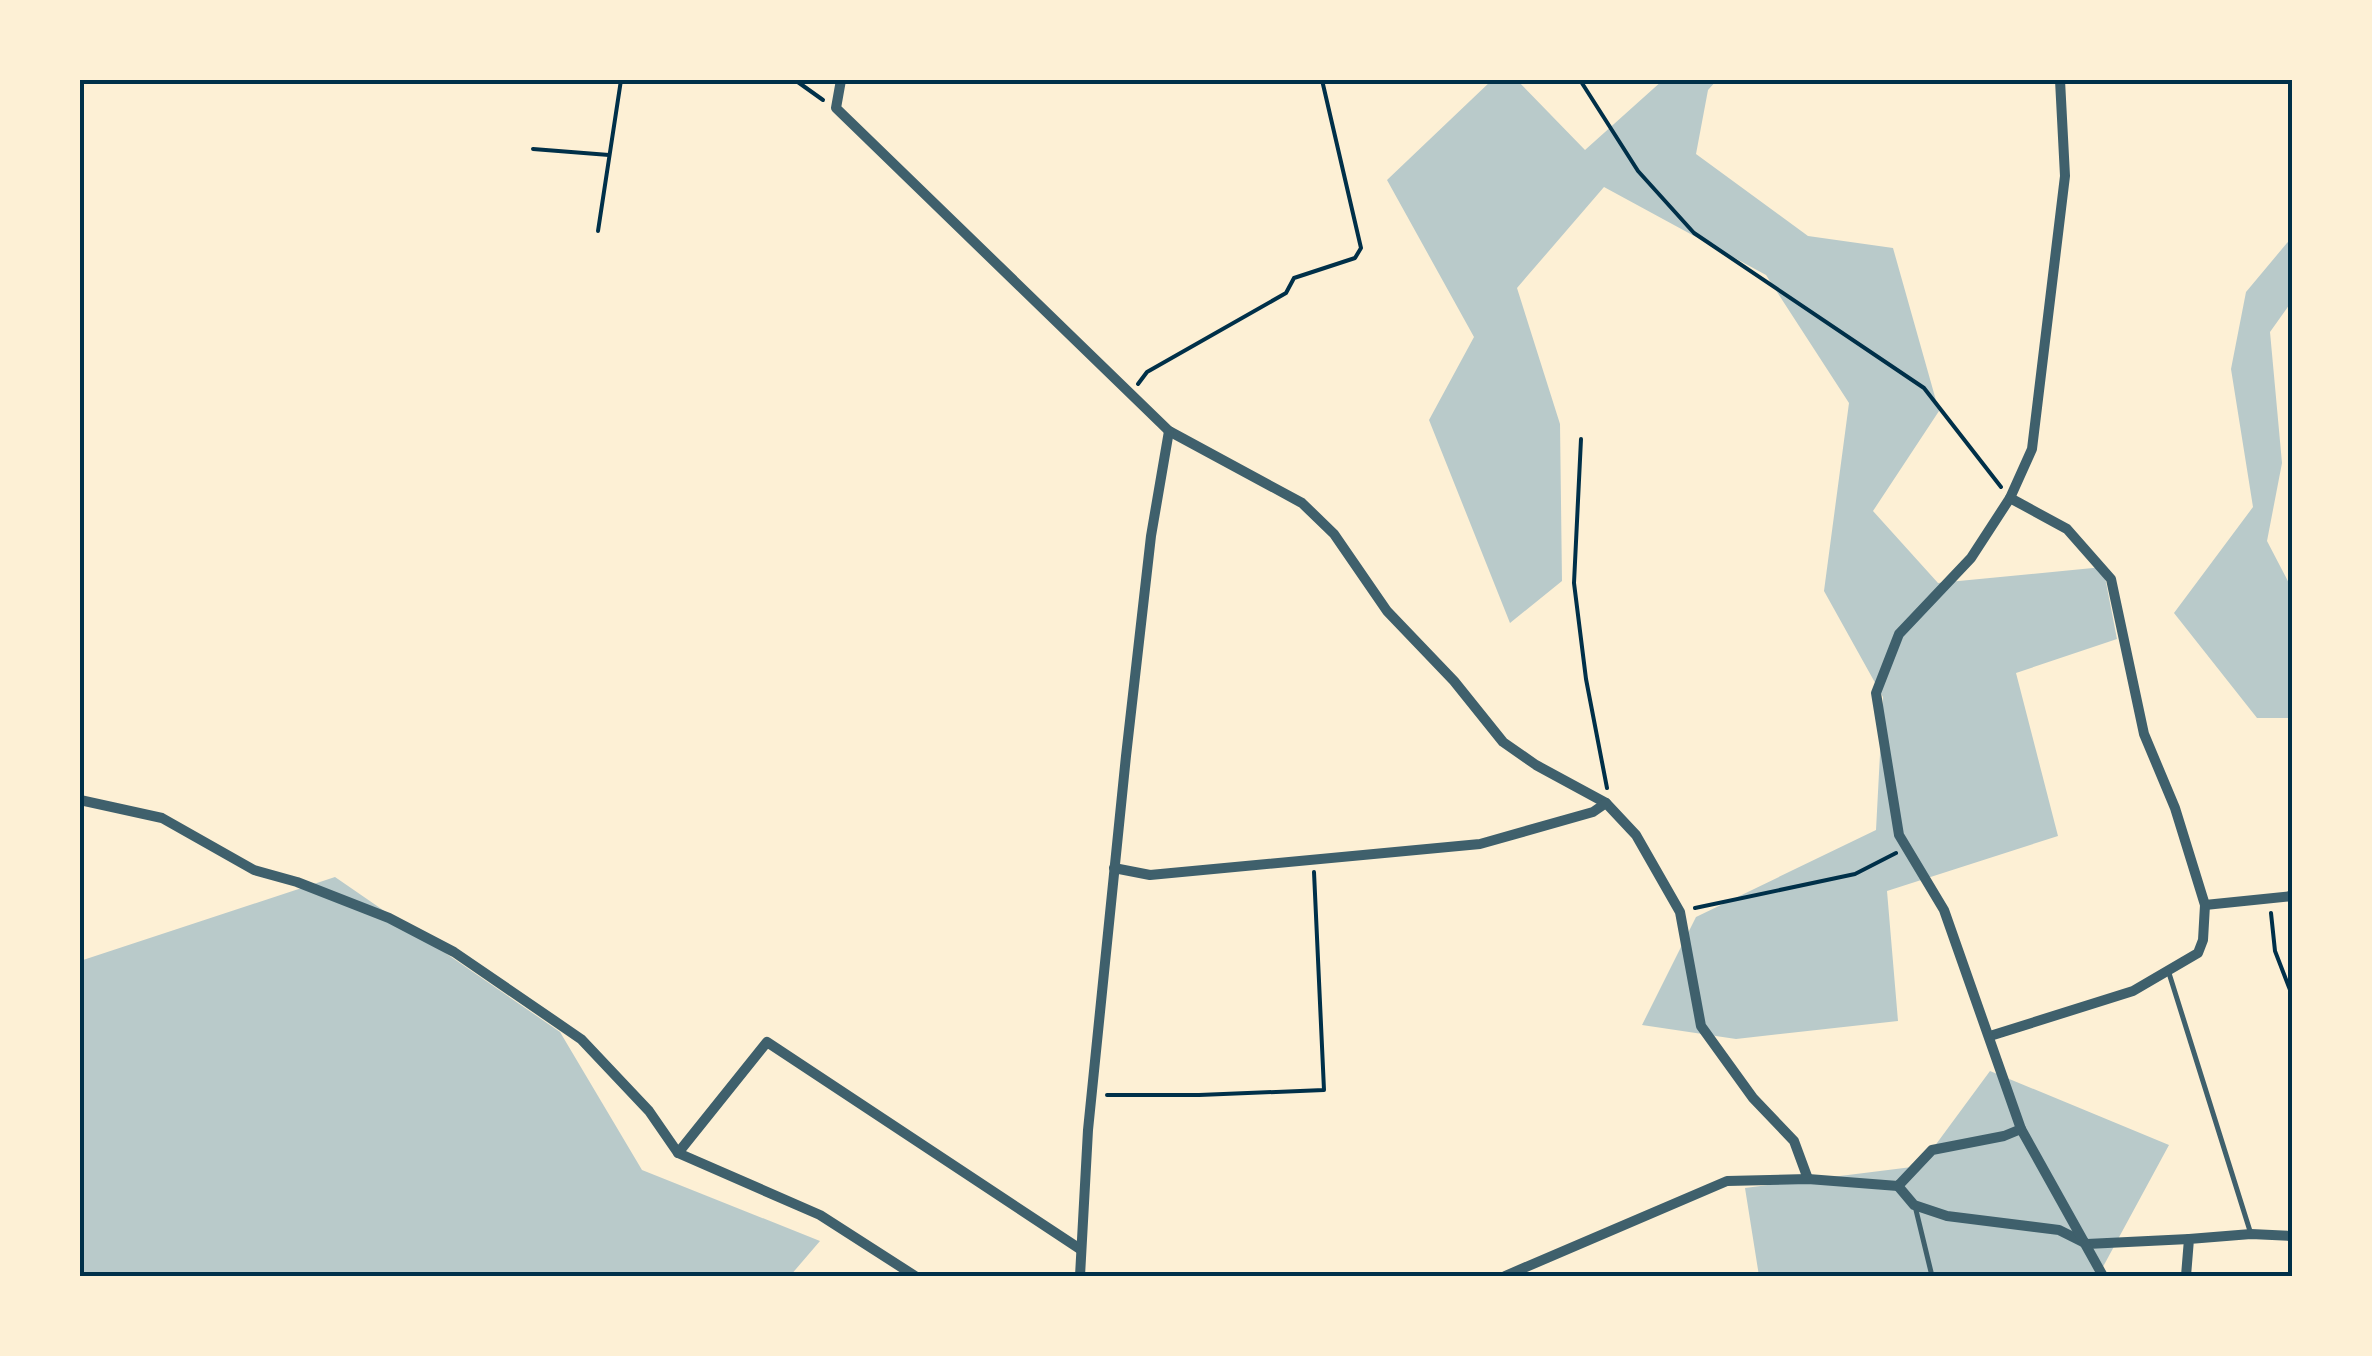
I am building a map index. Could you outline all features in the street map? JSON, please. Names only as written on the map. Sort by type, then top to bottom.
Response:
[{"type":"street","points":[[841,80],[836,108],[1169,431],[1302,503],[1334,534],[1387,611],[1454,682],[1503,742],[1606,803],[1636,834],[1680,912],[1701,1026],[1753,1098],[1794,1141],[1808,1179]]},
{"type":"street","points":[[2060,80],[2065,176],[2032,450],[2010,498],[1971,558],[1899,634],[1876,694],[1900,835],[1944,910],[2020,1129],[2103,1276]]},
{"type":"street","points":[[1080,1276],[1092,1094],[1114,868],[1151,536],[1169,431]]},
{"type":"street","points":[[1990,1036],[2133,991],[2198,953],[2203,940],[2205,905],[2174,808],[2144,734],[2111,579],[2067,529],[2010,498]]},
{"type":"street","points":[[80,800],[162,818],[254,870],[298,882],[389,918],[454,952],[581,1039],[648,1112],[678,1152],[820,1215],[914,1276]]},
{"type":"street","points":[[1114,868],[1150,874],[1480,844],[1594,812],[1606,803]]},
{"type":"street","points":[[2205,905],[2292,896]]},
{"type":"street","points":[[678,1152],[767,1042],[1080,1249]]},
{"type":"street","points":[[1898,1186],[1932,1150],[2004,1136],[2020,1129]]},
{"type":"street","points":[[1505,1276],[1727,1182],[1808,1179],[1898,1186],[1914,1205],[1947,1216],[2058,1230],[2086,1244],[2251,1234],[2292,1236]]},
{"type":"street","points":[[2186,1276],[2189,1238]]},
{"type":"lane","points":[[2168,970],[2251,1234]]},
{"type":"lane","points":[[1914,1205],[1932,1276]]},
{"type":"path","points":[[598,232],[620,80]]},
{"type":"path","points":[[795,80],[836,108]]},
{"type":"path","points":[[1132,391],[1147,372],[1286,293],[1294,278],[1355,258],[1360,248],[1322,80]]},
{"type":"path","points":[[1580,80],[1638,171],[1694,233],[1924,388],[2010,498]]},
{"type":"path","points":[[533,150],[610,155]]},
{"type":"path","points":[[1581,439],[1574,583],[1586,680],[1608,784],[1606,803]]},
{"type":"path","points":[[1680,912],[1855,874],[1886,861],[1906,845]]},
{"type":"path","points":[[1092,1094],[1198,1096],[1324,1090],[1313,860]]},
{"type":"path","points":[[2269,900],[2275,950],[2292,995]]},
{"type":"shaded area","points":[[1492,80],[1517,80],[1585,150],[1663,80],[1717,80],[1708,90],[1696,154],[1808,236],[1893,248],[1939,411],[1873,511],[1938,583],[2103,567],[2117,639],[2016,673],[2058,836],[1887,891],[1898,1021],[1736,1039],[1642,1025],[1696,917],[1876,830],[1883,697],[1824,591],[1849,403],[1766,275],[1604,187],[1517,288],[1560,424],[1562,581],[1510,623],[1429,420],[1474,337],[1387,180]]},
{"type":"shaded area","points":[[2292,237],[2292,301],[2270,332],[2282,463],[2267,541],[2292,589],[2292,718],[2257,718],[2174,613],[2253,507],[2231,369],[2246,292]]},
{"type":"shaded area","points":[[335,877],[560,1032],[642,1170],[820,1241],[790,1276],[80,1276],[80,961]]},
{"type":"shaded area","points":[[1990,1071],[2169,1145],[2098,1276],[1759,1276],[1745,1188],[1920,1166]]}]
